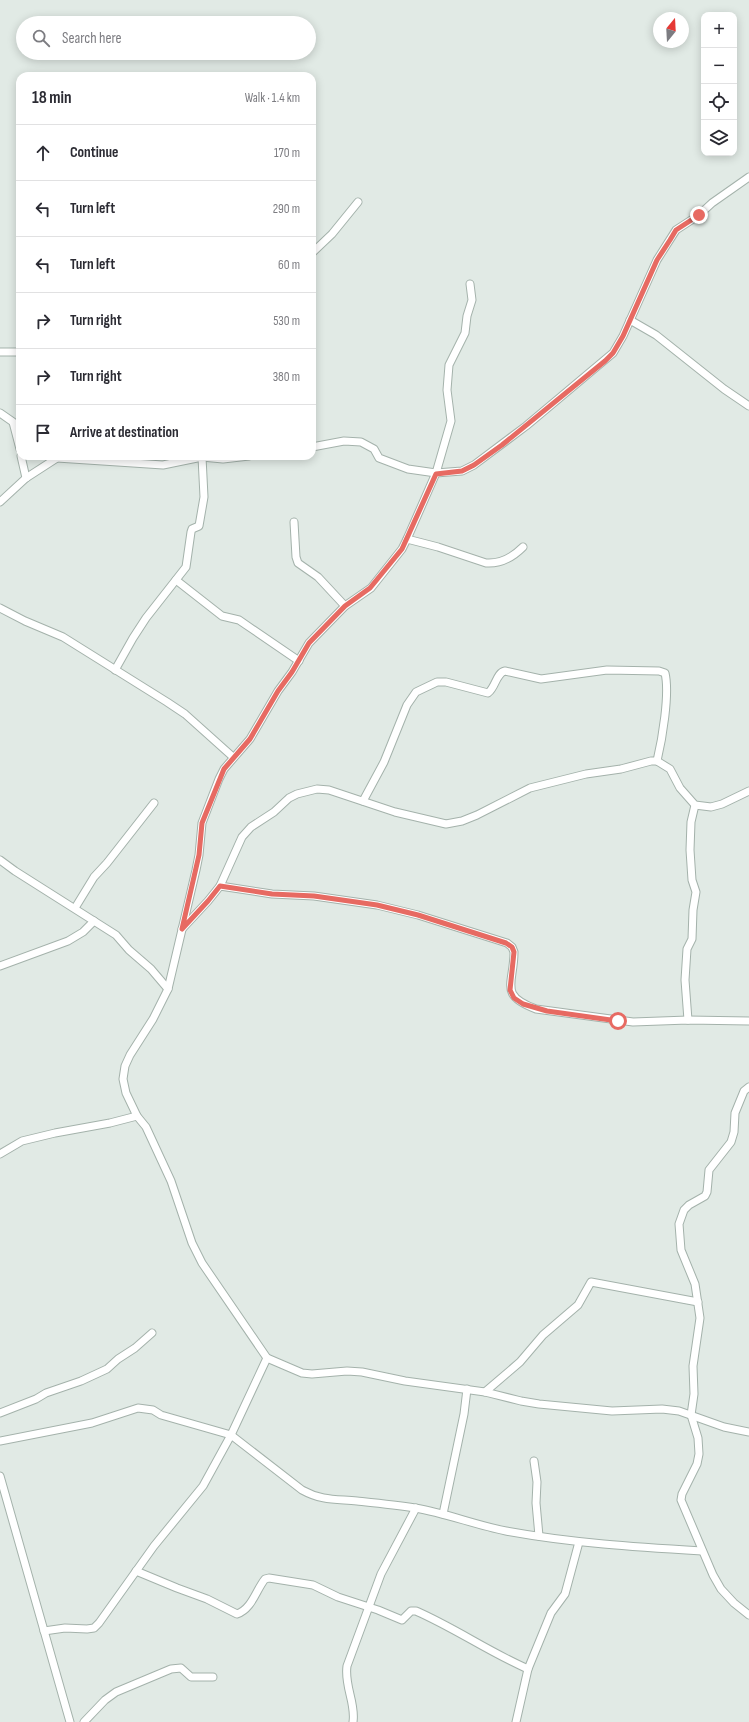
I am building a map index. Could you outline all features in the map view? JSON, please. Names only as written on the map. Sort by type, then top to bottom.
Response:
[{"type":"street","points":[[316,446],[344,441],[360,442],[374,449],[379,458],[408,469],[436,474],[462,471],[474,465],[502,445],[613,353],[630,320],[657,260],[676,230],[699,215],[712,203],[749,177]]},
{"type":"street","points":[[316,249],[332,234],[358,202]]},
{"type":"street","points":[[470,284],[472,300],[467,316],[465,333],[449,365],[447,390],[451,421],[436,474],[402,549],[370,588],[345,606],[309,643],[299,661],[278,691],[250,739],[233,757],[219,779],[202,823],[199,855],[168,989],[153,1019],[130,1054],[125,1066],[123,1079],[126,1093],[137,1116],[146,1127],[171,1181],[183,1222],[202,1263],[267,1358],[302,1373],[312,1374],[347,1371],[362,1372],[406,1381],[485,1392],[521,1401],[576,1408],[612,1411],[662,1409],[691,1415],[724,1427],[749,1432]]},
{"type":"street","points":[[630,320],[656,335],[724,389],[749,406]]},
{"type":"street","points":[[0,352],[16,352]]},
{"type":"street","points":[[0,413],[13,422],[16,434]]},
{"type":"street","points":[[23,460],[26,478]]},
{"type":"street","points":[[0,502],[26,478],[54,460]]},
{"type":"street","points":[[98,460],[163,465],[187,460]]},
{"type":"street","points":[[115,670],[146,618],[176,580],[187,563],[191,532],[192,530],[198,528],[204,497],[202,460]]},
{"type":"street","points":[[294,522],[296,557],[298,564],[318,577],[345,606]]},
{"type":"street","points":[[407,539],[438,546],[486,563],[494,564],[516,554],[523,547]]},
{"type":"street","points":[[176,580],[222,616],[239,620],[299,661]]},
{"type":"street","points":[[0,608],[25,621],[63,637],[185,714],[233,757]]},
{"type":"street","points":[[363,801],[384,762],[407,705],[416,692],[437,682],[446,682],[488,693],[491,691],[500,674],[505,671],[540,679],[607,670],[659,671],[665,673],[666,691],[662,733],[657,761]]},
{"type":"street","points":[[182,929],[220,886],[232,856],[242,837],[251,826],[274,812],[289,798],[297,794],[317,790],[329,790],[395,812],[446,824],[462,822],[530,788],[586,774],[621,769],[651,761],[657,761],[670,769],[680,788],[695,805],[711,807],[722,804],[749,791]]},
{"type":"street","points":[[75,908],[94,877],[108,863],[154,803]]},
{"type":"street","points":[[688,1020],[685,980],[687,949],[692,939],[693,910],[696,892],[691,868],[690,844],[691,822],[695,805]]},
{"type":"street","points":[[0,860],[116,935],[129,950],[151,969],[168,989]]},
{"type":"street","points":[[220,886],[276,894],[314,896],[377,905],[418,915],[506,943],[512,947],[514,952],[510,990],[514,998],[523,1004],[536,1009],[633,1022],[688,1020],[749,1021]]},
{"type":"street","points":[[0,966],[68,941],[83,932],[94,921]]},
{"type":"street","points":[[749,1086],[744,1091],[735,1113],[734,1132],[731,1142],[709,1170],[707,1192],[705,1196],[689,1205],[684,1210],[679,1224],[681,1250],[694,1284],[698,1302],[700,1328],[693,1366],[694,1394],[691,1415],[698,1438],[700,1454],[697,1464],[682,1494],[681,1500],[713,1575],[721,1588],[749,1615]]},
{"type":"street","points":[[0,1154],[27,1140],[55,1133],[110,1124],[137,1116]]},
{"type":"street","points":[[485,1392],[520,1362],[543,1335],[578,1305],[592,1282],[698,1302]]},
{"type":"street","points":[[0,1413],[81,1381],[107,1369],[152,1333]]},
{"type":"street","points":[[44,1631],[61,1628],[94,1628],[99,1623],[154,1546],[203,1486],[231,1436],[267,1358]]},
{"type":"street","points":[[443,1514],[464,1414],[467,1389]]},
{"type":"street","points":[[0,1441],[92,1423],[138,1408],[146,1408],[231,1436],[302,1490],[325,1500],[357,1501],[416,1508],[443,1514],[480,1526],[579,1542],[702,1551]]},
{"type":"street","points":[[534,1461],[537,1482],[536,1503],[539,1536]]},
{"type":"street","points":[[0,1476],[70,1722]]},
{"type":"street","points":[[353,1722],[354,1715],[346,1676],[347,1666],[368,1608],[389,1557],[416,1508]]},
{"type":"street","points":[[516,1722],[528,1669],[551,1613],[565,1594],[579,1542]]},
{"type":"street","points":[[136,1571],[207,1599],[237,1614],[243,1612],[248,1606],[265,1579],[269,1578],[306,1583],[338,1597],[378,1610],[402,1620],[412,1611],[416,1611],[450,1627],[490,1651],[528,1669]]},
{"type":"street","points":[[84,1722],[105,1700],[116,1692],[171,1669],[181,1668],[194,1678],[212,1677]]},
{"type":"route","points":[[618,1021],[547,1011],[523,1004],[514,998],[510,990],[514,960],[514,952],[512,947],[506,943],[444,923],[377,905],[314,896],[272,894],[220,886],[198,913],[182,929],[199,855],[202,823],[219,779],[233,757],[243,748],[256,730],[278,691],[298,663],[302,653],[309,643],[345,606],[370,588],[402,549],[417,513],[436,474],[462,471],[474,465],[526,426],[613,353],[623,336],[644,286],[657,260],[676,230],[699,215]]}]
